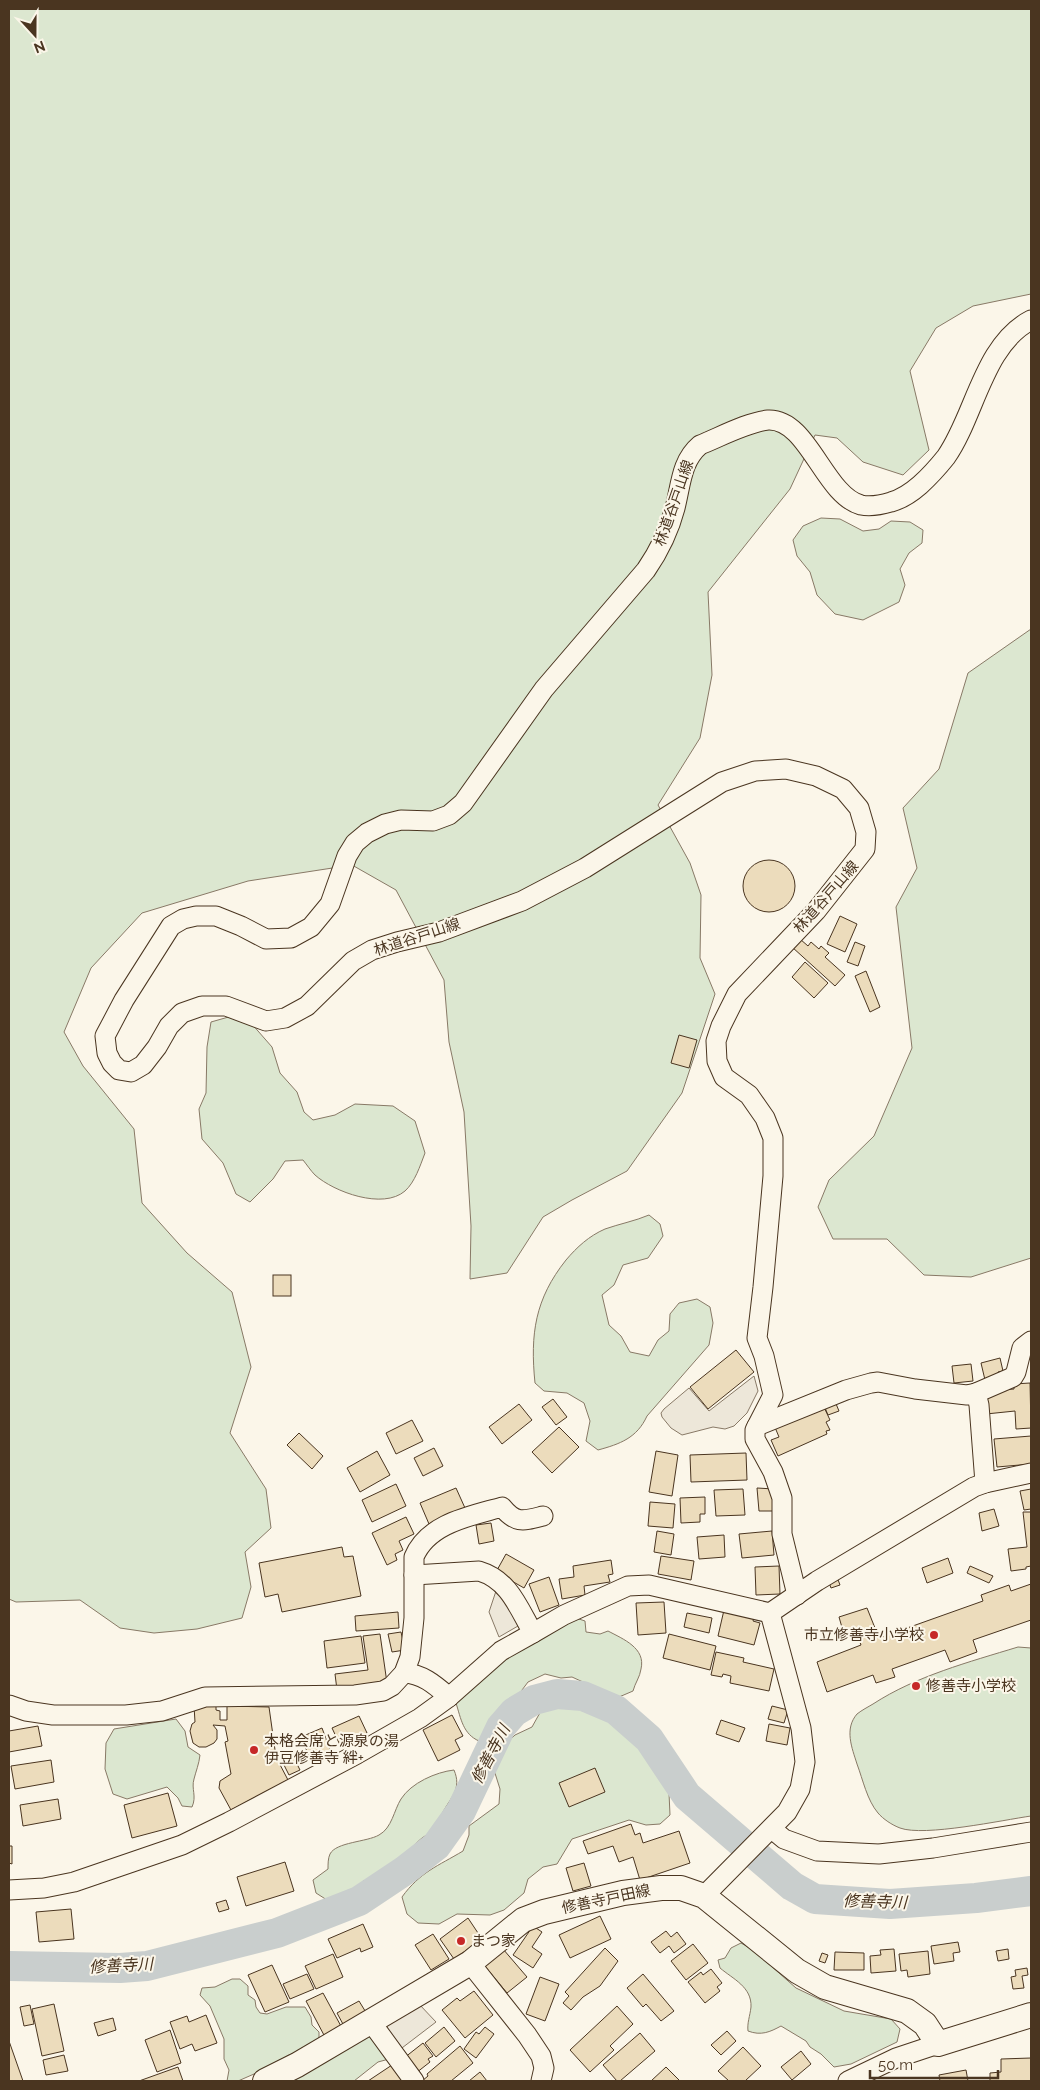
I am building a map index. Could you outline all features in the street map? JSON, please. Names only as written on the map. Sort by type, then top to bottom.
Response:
[{"type":"main road","name":"修善寺戸田線","points":[[265,2081],[297,2065],[470,1963],[523,1920],[544,1912],[623,1893],[661,1888],[709,1891],[797,1971],[825,1987],[907,2011],[925,2024],[938,2044]]},
{"type":"main road","points":[[938,2044],[1031,2015]]},
{"type":"street","name":"林道谷戸山線","points":[[757,1426],[773,1395],[764,1356],[756,1338],[763,1287],[773,1176],[773,1138],[765,1118],[749,1095],[724,1077],[717,1061],[716,1041],[736,994],[816,911],[865,849],[866,832],[859,808],[843,789],[816,776],[786,769],[755,771],[722,782],[585,868],[522,901],[439,932],[372,950],[353,961],[307,1006],[285,1018],[266,1021],[226,1006],[202,1006],[182,1013],[169,1026],[158,1047],[142,1065],[131,1072],[119,1070],[112,1063],[107,1053],[105,1036],[124,1000],[171,926],[177,922],[196,916],[216,916],[241,926],[266,940],[291,938],[311,928],[330,904],[347,856],[355,843],[366,833],[385,824],[401,820],[432,821],[449,815],[463,802],[544,689],[632,589],[651,563],[660,549],[668,528],[685,464],[693,451],[700,445],[754,424],[768,420],[781,421],[790,427],[800,438],[842,493],[860,504],[875,506],[893,502],[911,492],[930,476],[947,456],[979,387],[998,354],[1022,325],[1031,320]]},
{"type":"street","points":[[797,1595],[782,1534],[782,1498],[773,1472],[755,1439],[757,1426],[846,1390],[871,1383],[878,1382],[915,1389],[967,1394],[976,1393],[1012,1378],[1016,1372],[1022,1348],[1031,1341]]},
{"type":"street","points":[[976,1393],[979,1405],[985,1482]]},
{"type":"street","points":[[9,1890],[44,1888],[74,1882],[182,1845],[229,1822],[420,1718],[449,1697],[501,1651],[532,1632],[564,1615],[628,1586],[640,1584],[770,1613],[817,1581],[985,1482],[1031,1472]]},
{"type":"street","points":[[9,1704],[26,1711],[53,1715],[126,1714],[162,1710],[205,1697],[355,1695],[383,1692],[392,1686],[404,1673],[410,1657],[414,1618],[414,1557],[417,1549],[433,1534],[451,1522],[502,1507],[510,1516],[522,1521],[542,1516]]},
{"type":"street","points":[[414,1575],[479,1571],[489,1574],[500,1581],[508,1591],[532,1632]]},
{"type":"street","points":[[709,1891],[787,1812],[800,1789],[805,1762],[801,1728],[770,1613]]},
{"type":"street","points":[[404,1673],[413,1673],[432,1682],[449,1697]]},
{"type":"street","points":[[769,1832],[817,1851],[879,1854],[933,1848],[1031,1832]]},
{"type":"street","points":[[470,1963],[527,2035],[540,2056],[544,2068],[541,2081]]},
{"type":"street","points":[[371,2022],[414,2081]]},
{"type":"street","points":[[848,2081],[896,2058],[938,2044]]},
{"type":"green space","points":[[9,9],[1031,9],[1031,294],[973,306],[936,328],[910,371],[929,450],[903,475],[863,462],[837,438],[815,435],[790,489],[708,592],[712,675],[700,738],[658,805],[690,863],[701,895],[700,958],[715,994],[682,1093],[627,1171],[543,1217],[507,1273],[470,1279],[471,1226],[464,1112],[449,1042],[444,980],[396,890],[352,865],[248,881],[142,913],[91,968],[64,1032],[83,1066],[134,1129],[142,1203],[187,1253],[232,1292],[251,1367],[230,1433],[266,1489],[271,1528],[245,1552],[251,1587],[242,1618],[197,1629],[154,1633],[120,1628],[80,1600],[16,1602],[9,1599]]},
{"type":"green space","points":[[821,518],[840,519],[863,531],[879,529],[891,521],[910,522],[923,530],[922,543],[909,553],[900,569],[905,585],[899,602],[863,620],[835,614],[817,595],[810,572],[797,556],[793,540],[803,526]]},
{"type":"green space","points":[[1031,629],[1031,1258],[971,1277],[924,1275],[887,1239],[833,1239],[818,1207],[829,1180],[874,1136],[912,1048],[896,907],[917,868],[903,808],[939,769],[968,673]]},
{"type":"green space","points":[[232,1016],[251,1023],[272,1047],[280,1073],[297,1092],[304,1112],[313,1120],[335,1115],[355,1104],[393,1106],[415,1121],[425,1153],[409,1187],[396,1196],[384,1199],[372,1199],[346,1193],[315,1175],[303,1160],[285,1161],[273,1179],[250,1202],[236,1194],[223,1163],[202,1139],[199,1109],[206,1093],[207,1047],[211,1022]]},
{"type":"green space","points":[[649,1215],[660,1224],[663,1236],[648,1258],[623,1265],[614,1285],[602,1295],[609,1325],[621,1336],[630,1352],[649,1356],[658,1340],[669,1331],[670,1314],[679,1303],[697,1299],[710,1307],[713,1323],[709,1345],[647,1416],[643,1424],[633,1435],[614,1445],[598,1450],[586,1441],[590,1421],[584,1403],[567,1393],[544,1391],[535,1383],[533,1349],[537,1318],[547,1289],[566,1260],[579,1246],[605,1229]]},
{"type":"green space","points":[[573,1617],[585,1621],[586,1632],[600,1634],[608,1631],[637,1650],[642,1662],[640,1675],[633,1691],[619,1697],[591,1691],[583,1682],[572,1677],[561,1678],[545,1674],[528,1682],[516,1698],[495,1715],[489,1729],[479,1741],[469,1734],[463,1725],[456,1703],[489,1668]]},
{"type":"green space","points":[[1018,1647],[1031,1648],[1031,1816],[964,1827],[927,1830],[900,1828],[885,1820],[871,1802],[853,1752],[850,1732],[853,1720],[857,1714],[907,1685],[962,1664]]},
{"type":"green space","points":[[572,1705],[584,1707],[623,1726],[652,1761],[669,1793],[670,1815],[660,1824],[646,1825],[629,1820],[572,1839],[557,1864],[543,1867],[528,1879],[524,1893],[504,1910],[490,1915],[457,1914],[439,1924],[418,1923],[407,1914],[402,1897],[423,1875],[463,1851],[469,1835],[469,1826],[499,1804],[500,1789],[494,1770],[495,1760],[500,1749],[515,1735],[532,1727],[542,1709]]},
{"type":"green space","points":[[176,1719],[185,1731],[188,1747],[200,1755],[193,1783],[194,1799],[192,1807],[182,1806],[178,1798],[167,1787],[127,1799],[113,1794],[105,1769],[106,1743],[114,1729]]},
{"type":"green space","points":[[454,1770],[457,1782],[455,1792],[442,1814],[436,1829],[422,1838],[388,1870],[380,1876],[363,1881],[354,1892],[327,1900],[316,1893],[313,1880],[328,1869],[329,1857],[333,1850],[379,1835],[387,1828],[405,1793],[424,1779]]},
{"type":"green space","points":[[741,1943],[753,1950],[796,1988],[844,2011],[891,2019],[900,2029],[897,2042],[851,2064],[834,2067],[821,2054],[810,2047],[806,2041],[781,2026],[765,2033],[748,2031],[751,2007],[748,1994],[741,1984],[720,1968],[718,1960],[725,1958],[731,1948]]},
{"type":"green space","points":[[232,1979],[240,1979],[248,1986],[248,1995],[255,2000],[256,2007],[260,2013],[267,2014],[286,2007],[305,2007],[311,2017],[312,2025],[319,2032],[319,2040],[296,2054],[289,2055],[254,2074],[238,2081],[227,2081],[229,2070],[224,2059],[224,2039],[210,2006],[200,1995],[202,1988],[215,1987]]},
{"type":"green space","points":[[370,2035],[389,2059],[378,2062],[354,2081],[279,2081]]},
{"type":"shaded area","points":[[754,1376],[758,1391],[747,1413],[734,1426],[725,1429],[713,1427],[682,1435],[671,1428],[662,1417],[661,1413],[664,1409],[689,1388],[709,1411]]},
{"type":"shaded area","points":[[497,1588],[513,1613],[518,1626],[499,1637],[489,1612]]},
{"type":"shaded area","points":[[419,2004],[436,2022],[398,2051],[379,2026]]},
{"type":"building","points":[[769,860],[779,862],[787,868],[793,876],[795,886],[793,896],[787,904],[779,910],[769,912],[759,910],[751,904],[745,896],[743,886],[745,876],[751,868],[759,862]]},
{"type":"building","points":[[840,916],[857,924],[845,952],[827,944]]},
{"type":"building","points":[[800,939],[808,946],[811,942],[819,949],[821,946],[829,953],[825,957],[845,975],[835,986],[792,947]]},
{"type":"building","points":[[855,942],[865,946],[858,966],[847,962]]},
{"type":"building","points":[[805,962],[828,983],[814,998],[792,977]]},
{"type":"building","points":[[866,971],[880,1007],[870,1012],[855,976]]},
{"type":"building","points":[[679,1035],[697,1040],[689,1068],[671,1063]]},
{"type":"building","points":[[273,1275],[291,1275],[291,1296],[273,1296]]},
{"type":"building","points":[[736,1350],[754,1372],[708,1409],[690,1387]]},
{"type":"building","points":[[1000,1358],[1003,1371],[998,1372],[999,1377],[985,1380],[981,1363]]},
{"type":"building","points":[[971,1364],[973,1381],[954,1383],[952,1366]]},
{"type":"building","points":[[1030,1383],[1031,1428],[1016,1429],[1015,1411],[986,1414],[984,1391],[1014,1389],[1014,1384]]},
{"type":"building","points":[[553,1399],[567,1417],[556,1425],[542,1407]]},
{"type":"building","points":[[834,1399],[839,1411],[828,1415],[823,1403]]},
{"type":"building","points":[[822,1403],[830,1420],[826,1422],[830,1430],[826,1431],[827,1434],[778,1456],[771,1440],[779,1437],[774,1425]]},
{"type":"building","points":[[519,1404],[532,1420],[502,1444],[489,1427]]},
{"type":"building","points":[[412,1420],[423,1441],[396,1454],[386,1433]]},
{"type":"building","points":[[559,1427],[579,1447],[552,1473],[532,1452]]},
{"type":"building","points":[[299,1433],[323,1456],[312,1469],[287,1445]]},
{"type":"building","points":[[1031,1436],[1031,1464],[997,1467],[994,1439]]},
{"type":"building","points":[[434,1448],[443,1466],[423,1476],[414,1458]]},
{"type":"building","points":[[377,1451],[390,1475],[360,1492],[347,1468]]},
{"type":"building","points":[[656,1451],[678,1455],[672,1496],[649,1492]]},
{"type":"building","points":[[746,1453],[747,1480],[691,1482],[690,1455]]},
{"type":"building","points":[[396,1484],[406,1506],[372,1522],[362,1500]]},
{"type":"building","points":[[456,1488],[465,1508],[429,1524],[420,1503]]},
{"type":"building","points":[[757,1488],[774,1489],[773,1511],[759,1511]]},
{"type":"building","points":[[743,1489],[745,1515],[716,1516],[714,1490]]},
{"type":"building","points":[[1031,1489],[1031,1509],[1024,1510],[1020,1491]]},
{"type":"building","points":[[705,1497],[705,1514],[700,1514],[700,1522],[681,1523],[680,1498]]},
{"type":"building","points":[[650,1502],[675,1504],[673,1528],[648,1526]]},
{"type":"building","points":[[994,1509],[999,1526],[982,1531],[979,1513]]},
{"type":"building","points":[[1023,1512],[1031,1512],[1031,1566],[1026,1567],[1026,1569],[1011,1571],[1008,1549],[1027,1547]]},
{"type":"building","points":[[406,1517],[414,1534],[399,1541],[403,1550],[395,1554],[397,1560],[387,1565],[372,1533]]},
{"type":"building","points":[[491,1523],[494,1541],[479,1544],[476,1525]]},
{"type":"building","points":[[657,1531],[674,1534],[671,1555],[654,1552]]},
{"type":"building","points":[[772,1531],[774,1555],[742,1558],[739,1534]]},
{"type":"building","points":[[724,1535],[725,1557],[699,1559],[697,1537]]},
{"type":"building","points":[[342,1547],[344,1557],[353,1556],[361,1596],[282,1612],[278,1594],[265,1597],[259,1563]]},
{"type":"building","points":[[506,1554],[534,1570],[524,1588],[496,1572]]},
{"type":"building","points":[[661,1556],[694,1561],[691,1580],[658,1574]]},
{"type":"building","points":[[948,1558],[953,1573],[927,1583],[922,1568]]},
{"type":"building","points":[[611,1560],[613,1574],[608,1575],[610,1582],[584,1586],[585,1595],[562,1599],[559,1579],[574,1577],[573,1566]]},
{"type":"building","points":[[779,1566],[780,1594],[756,1595],[755,1567]]},
{"type":"building","points":[[970,1566],[993,1576],[989,1583],[967,1573]]},
{"type":"building","points":[[549,1577],[559,1605],[540,1612],[529,1584]]},
{"type":"building","points":[[837,1577],[840,1585],[831,1588],[828,1580]]},
{"type":"building","points":[[1031,1584],[1031,1620],[973,1640],[977,1652],[950,1662],[945,1650],[892,1669],[895,1677],[876,1683],[873,1675],[827,1692],[817,1662],[861,1645],[854,1627],[843,1631],[839,1617],[867,1608],[879,1638],[983,1601],[981,1595],[1009,1585],[1011,1591]]},
{"type":"building","points":[[664,1602],[666,1633],[638,1635],[636,1603]]},
{"type":"building","points":[[724,1610],[754,1617],[753,1621],[760,1623],[754,1645],[718,1636]]},
{"type":"building","points":[[398,1612],[399,1628],[356,1631],[355,1616]]},
{"type":"building","points":[[687,1613],[712,1618],[709,1633],[684,1627]]},
{"type":"building","points":[[401,1632],[405,1650],[392,1652],[388,1634]]},
{"type":"building","points":[[380,1634],[387,1683],[337,1690],[335,1674],[368,1670],[363,1636]]},
{"type":"building","points":[[669,1634],[716,1646],[710,1670],[663,1658]]},
{"type":"building","points":[[361,1636],[365,1663],[327,1668],[324,1641]]},
{"type":"building","points":[[716,1652],[744,1658],[743,1662],[774,1669],[769,1691],[730,1683],[731,1676],[723,1674],[722,1677],[711,1675]]},
{"type":"building","points":[[216,1705],[216,1710],[220,1711],[220,1720],[227,1720],[227,1706],[269,1707],[276,1757],[288,1780],[231,1810],[219,1788],[220,1781],[231,1774],[225,1742],[228,1741],[225,1726],[213,1725],[217,1730],[217,1739],[206,1747],[199,1747],[193,1743],[190,1731],[192,1724],[195,1722],[194,1706]]},
{"type":"building","points":[[772,1706],[788,1710],[784,1723],[768,1719]]},
{"type":"building","points":[[452,1715],[463,1736],[455,1740],[460,1750],[438,1761],[423,1730]]},
{"type":"building","points":[[359,1716],[367,1733],[340,1745],[332,1728]]},
{"type":"building","points":[[721,1720],[745,1728],[739,1742],[716,1734]]},
{"type":"building","points":[[769,1724],[790,1728],[787,1745],[766,1741]]},
{"type":"building","points":[[38,1726],[42,1746],[9,1752],[9,1731]]},
{"type":"building","points":[[322,1728],[332,1755],[312,1763],[301,1737]]},
{"type":"building","points":[[292,1754],[300,1770],[289,1775],[284,1765],[286,1764],[284,1758]]},
{"type":"building","points":[[51,1760],[54,1782],[15,1789],[11,1766]]},
{"type":"building","points":[[595,1768],[605,1792],[569,1807],[559,1783]]},
{"type":"building","points":[[168,1793],[177,1826],[132,1838],[124,1805]]},
{"type":"building","points":[[58,1799],[61,1819],[23,1826],[20,1805]]},
{"type":"building","points":[[631,1824],[635,1835],[640,1833],[643,1843],[679,1831],[690,1863],[640,1880],[633,1857],[619,1862],[613,1846],[588,1854],[583,1841]]},
{"type":"building","points":[[9,1846],[12,1846],[12,1864],[9,1863]]},
{"type":"building","points":[[285,1862],[294,1891],[246,1906],[237,1877]]},
{"type":"building","points":[[584,1863],[591,1886],[573,1891],[566,1868]]},
{"type":"building","points":[[226,1900],[229,1909],[219,1912],[216,1903]]},
{"type":"building","points":[[71,1909],[74,1939],[39,1942],[36,1912]]},
{"type":"building","points":[[600,1916],[611,1939],[570,1958],[559,1935]]},
{"type":"building","points":[[468,1918],[482,1939],[454,1959],[440,1939]]},
{"type":"building","points":[[363,1924],[373,1947],[361,1952],[360,1948],[337,1958],[328,1939]]},
{"type":"building","points":[[533,1926],[542,1932],[532,1947],[542,1954],[533,1968],[513,1955]]},
{"type":"building","points":[[666,1931],[671,1937],[677,1932],[686,1944],[674,1953],[669,1946],[660,1953],[651,1942]]},
{"type":"building","points":[[433,1934],[449,1959],[431,1970],[415,1945]]},
{"type":"building","points":[[958,1942],[960,1952],[953,1953],[954,1961],[934,1964],[931,1946]]},
{"type":"building","points":[[693,1944],[708,1963],[686,1980],[671,1961]]},
{"type":"building","points":[[605,1948],[618,1961],[600,1986],[583,1997],[571,2010],[563,2003],[569,1996],[565,1992]]},
{"type":"building","points":[[503,1949],[527,1977],[507,1993],[484,1965]]},
{"type":"building","points":[[894,1949],[896,1971],[871,1973],[870,1956],[881,1955],[880,1950]]},
{"type":"building","points":[[1008,1949],[1009,1959],[998,1961],[996,1951]]},
{"type":"building","points":[[928,1951],[930,1974],[908,1977],[907,1970],[901,1971],[899,1954]]},
{"type":"building","points":[[835,1952],[864,1953],[864,1970],[834,1970]]},
{"type":"building","points":[[822,1953],[828,1955],[825,1963],[819,1961]]},
{"type":"building","points":[[333,1954],[343,1977],[316,1989],[305,1966]]},
{"type":"building","points":[[272,1965],[289,2002],[265,2012],[248,1975]]},
{"type":"building","points":[[1027,1968],[1028,1975],[1022,1976],[1024,1988],[1013,1989],[1011,1977],[1016,1976],[1015,1970]]},
{"type":"building","points":[[711,1969],[722,1983],[717,1987],[720,1991],[705,2003],[688,1982],[701,1972],[703,1975]]},
{"type":"building","points":[[307,1974],[314,1989],[290,1999],[283,1984]]},
{"type":"building","points":[[643,1974],[674,2011],[661,2021],[646,2004],[643,2007],[627,1988]]},
{"type":"building","points":[[540,1977],[559,1984],[545,2021],[526,2014]]},
{"type":"building","points":[[474,1991],[493,2015],[465,2038],[442,2010],[457,1998],[460,2001]]},
{"type":"building","points":[[323,1993],[342,2028],[325,2037],[306,2001]]},
{"type":"building","points":[[359,2001],[367,2014],[344,2026],[337,2013]]},
{"type":"building","points":[[54,2004],[64,2051],[42,2056],[32,2009]]},
{"type":"building","points":[[30,2005],[34,2024],[24,2026],[20,2007]]},
{"type":"building","points":[[617,2006],[633,2024],[610,2046],[614,2050],[590,2072],[570,2050]]},
{"type":"building","points":[[206,2015],[217,2043],[195,2051],[192,2044],[180,2049],[170,2022],[187,2016],[189,2022]]},
{"type":"building","points":[[113,2018],[116,2030],[98,2036],[94,2023]]},
{"type":"building","points":[[444,2027],[455,2041],[436,2057],[425,2043]]},
{"type":"building","points":[[485,2027],[494,2034],[476,2058],[464,2049],[476,2032],[479,2034]]},
{"type":"building","points":[[170,2030],[181,2063],[157,2072],[145,2040]]},
{"type":"building","points":[[727,2031],[736,2041],[721,2055],[711,2045]]},
{"type":"building","points":[[640,2033],[655,2051],[620,2081],[617,2081],[603,2065]]},
{"type":"building","points":[[9,2041],[23,2081],[9,2081]]},
{"type":"building","points":[[423,2043],[433,2056],[428,2059],[430,2062],[416,2073],[404,2058]]},
{"type":"building","points":[[460,2046],[473,2063],[451,2081],[422,2081],[428,2076],[427,2074]]},
{"type":"building","points":[[743,2047],[761,2066],[745,2081],[729,2081],[718,2071]]},
{"type":"building","points":[[801,2051],[811,2064],[792,2080],[781,2067]]},
{"type":"building","points":[[64,2055],[68,2071],[46,2075],[43,2060]]},
{"type":"building","points":[[1031,2058],[1031,2081],[990,2081],[990,2073],[1001,2072],[1001,2059]]},
{"type":"building","points":[[395,2063],[408,2081],[368,2081]]},
{"type":"building","points":[[178,2067],[183,2081],[139,2081]]},
{"type":"building","points":[[666,2067],[680,2081],[651,2081]]},
{"type":"building","points":[[966,2070],[968,2081],[940,2081],[939,2075]]},
{"type":"building","points":[[480,2072],[487,2081],[469,2081]]},
{"type":"waterway","name":"修善寺川","points":[[9,1966],[120,1968],[147,1966],[277,1933],[359,1901],[404,1871],[436,1846],[461,1811],[501,1727],[514,1712],[534,1700],[557,1694],[583,1696],[616,1710],[649,1739],[687,1796],[792,1886],[815,1899],[890,1904],[976,1898],[1031,1891]]},
{"type":"place","name":"市立修善寺小学校","points":[[934,1635]]},
{"type":"place","name":"修善寺小学校","points":[[916,1686]]},
{"type":"place","name":"本格会席と源泉の湯 伊豆修善寺 絆+","points":[[254,1750]]},
{"type":"place","name":"まつ家","points":[[461,1941]]}]
